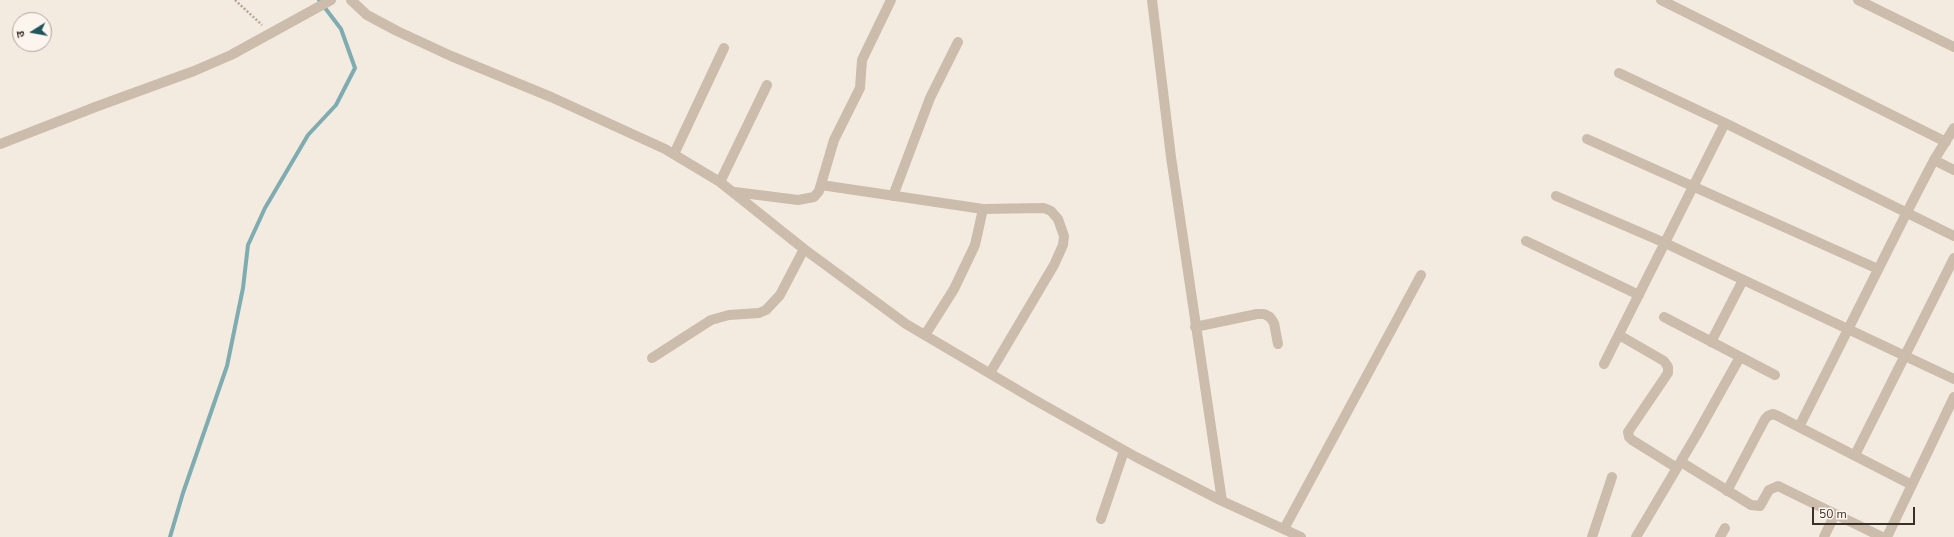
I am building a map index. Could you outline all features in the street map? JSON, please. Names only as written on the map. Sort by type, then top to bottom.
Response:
[{"type":"street","points":[[0,144],[194,71],[232,55],[331,0]]},
{"type":"street","points":[[352,0],[367,15],[390,28],[451,56],[551,97],[674,154],[735,192],[804,249],[906,324],[1124,450],[1222,501],[1301,537]]},
{"type":"street","points":[[735,192],[798,200],[808,200],[814,197],[820,185],[834,140],[860,88],[862,60],[891,0]]},
{"type":"street","points":[[1152,0],[1171,157],[1222,501]]},
{"type":"street","points":[[1661,0],[1946,142]]},
{"type":"street","points":[[1858,0],[1954,47]]},
{"type":"street","points":[[893,196],[930,98],[958,42]]},
{"type":"street","points":[[674,154],[724,48]]},
{"type":"street","points":[[1619,73],[1725,123],[1954,236]]},
{"type":"street","points":[[720,182],[767,85]]},
{"type":"street","points":[[1604,364],[1725,123]]},
{"type":"street","points":[[1799,428],[1849,330],[1906,212],[1934,160],[1954,128]]},
{"type":"street","points":[[1587,139],[1878,270]]},
{"type":"street","points":[[1934,160],[1954,170]]},
{"type":"street","points":[[820,185],[984,209],[1044,208],[1051,211],[1058,219],[1064,236],[1063,245],[1054,265],[990,373]]},
{"type":"street","points":[[1556,196],[1665,243],[1954,379]]},
{"type":"street","points":[[925,335],[954,289],[975,245],[984,209]]},
{"type":"street","points":[[1526,241],[1639,296]]},
{"type":"street","points":[[652,358],[711,320],[729,315],[759,313],[766,310],[780,295],[804,249]]},
{"type":"street","points":[[1855,455],[1954,258]]},
{"type":"street","points":[[1284,530],[1421,275]]},
{"type":"street","points":[[1712,342],[1743,280]]},
{"type":"street","points":[[1195,327],[1257,314],[1264,314],[1270,317],[1274,323],[1278,344]]},
{"type":"street","points":[[1664,317],[1775,375]]},
{"type":"street","points":[[1619,335],[1664,361],[1668,367],[1668,372],[1628,432],[1629,437],[1632,440],[1755,507],[1760,506],[1769,490],[1778,486],[1882,537]]},
{"type":"street","points":[[1636,537],[1679,465],[1740,357]]},
{"type":"street","points":[[1887,537],[1954,396]]},
{"type":"street","points":[[1727,491],[1764,419],[1773,414],[1912,485]]},
{"type":"street","points":[[1101,519],[1124,450]]},
{"type":"street","points":[[1592,537],[1612,477]]},
{"type":"street","points":[[1824,537],[1835,514]]},
{"type":"path","points":[[235,0],[271,33]]},
{"type":"waterway","points":[[170,537],[183,493],[227,366],[243,288],[248,245],[265,208],[308,135],[336,105],[355,68],[341,29],[319,0]]}]
